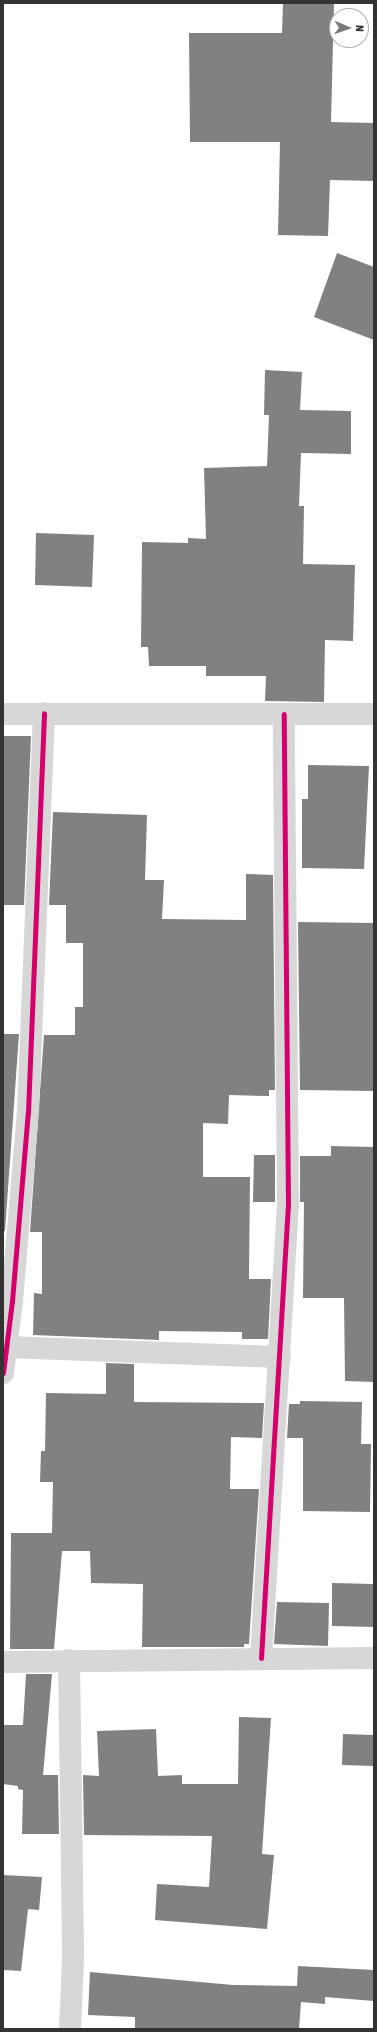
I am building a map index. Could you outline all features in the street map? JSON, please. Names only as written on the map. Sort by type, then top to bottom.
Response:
[{"type":"street","points":[[3,1373],[28,1112],[44,713]]},
{"type":"street","points":[[3,714],[374,714]]},
{"type":"street","points":[[261,1658],[288,1206],[284,714]]},
{"type":"street","points":[[6,1347],[280,1357]]},
{"type":"street","points":[[3,1662],[69,1660],[374,1658]]},
{"type":"street","points":[[69,1660],[73,1960],[70,2029]]},
{"type":"building","points":[[283,3],[334,3],[334,8],[329,8],[329,48],[333,48],[331,122],[374,123],[374,181],[330,180],[328,236],[278,235],[280,142],[190,142],[189,33],[282,33]]},
{"type":"building","points":[[337,253],[374,267],[374,340],[314,317]]},
{"type":"building","points":[[265,370],[302,372],[300,410],[351,411],[351,454],[301,453],[299,506],[304,506],[303,564],[355,565],[353,641],[325,640],[324,702],[265,701],[266,676],[206,676],[206,666],[149,666],[148,647],[141,647],[142,542],[188,543],[188,538],[206,539],[204,468],[267,466],[269,415],[264,415]]},
{"type":"building","points":[[36,533],[94,535],[92,587],[35,585]]},
{"type":"building","points":[[3,736],[31,736],[24,905],[3,905]]},
{"type":"building","points":[[308,765],[369,766],[364,869],[302,868],[302,799],[308,799]]},
{"type":"building","points":[[53,812],[147,815],[145,880],[164,880],[162,919],[246,920],[246,874],[273,875],[275,1090],[269,1090],[269,1096],[229,1095],[228,1124],[203,1123],[203,1177],[250,1177],[249,1279],[271,1279],[268,1339],[242,1339],[242,1332],[159,1331],[159,1340],[33,1335],[34,1293],[42,1294],[42,1232],[30,1232],[44,1035],[75,1035],[75,1007],[83,1007],[83,943],[66,943],[66,905],[49,905]]},
{"type":"building","points":[[298,922],[374,923],[374,1091],[300,1090]]},
{"type":"building","points":[[3,1034],[19,1034],[5,1231],[3,1231]]},
{"type":"building","points":[[331,1146],[374,1147],[374,1382],[345,1381],[344,1298],[303,1298],[304,1202],[300,1202],[300,1156],[331,1156]]},
{"type":"building","points":[[254,1155],[275,1155],[275,1202],[253,1202]]},
{"type":"building","points":[[106,1363],[134,1364],[134,1402],[264,1403],[262,1438],[231,1437],[230,1489],[259,1489],[249,1644],[244,1644],[244,1647],[142,1647],[143,1584],[91,1583],[90,1551],[62,1551],[54,1649],[10,1649],[11,1533],[52,1533],[53,1482],[40,1482],[41,1451],[45,1451],[46,1393],[106,1394]]},
{"type":"building","points":[[300,1401],[362,1402],[361,1444],[371,1444],[370,1512],[303,1511],[303,1438],[287,1438],[289,1404],[300,1404]]},
{"type":"building","points":[[332,1583],[374,1584],[374,1627],[332,1626]]},
{"type":"building","points":[[277,1602],[329,1603],[328,1646],[274,1644]]},
{"type":"building","points":[[26,1674],[52,1674],[43,1775],[58,1775],[59,1834],[22,1834],[23,1790],[18,1789],[18,1786],[3,1784],[3,1725],[23,1725]]},
{"type":"building","points":[[239,1717],[271,1718],[262,1854],[274,1855],[267,1929],[155,1920],[157,1884],[209,1887],[212,1836],[84,1835],[83,1775],[99,1776],[97,1731],[156,1729],[158,1776],[182,1775],[182,1784],[238,1784]]},
{"type":"building","points":[[343,1734],[374,1735],[374,1766],[342,1765]]},
{"type":"building","points":[[3,1875],[42,1877],[39,1910],[28,1909],[21,1971],[3,1970]]},
{"type":"building","points":[[298,1966],[374,1970],[374,2001],[325,1997],[325,2004],[301,2002],[299,2029],[135,2029],[135,2017],[88,2015],[90,1972],[233,1985],[297,1986]]},
{"type":"cycle path","points":[[3,1373],[12,1301],[28,1112],[44,713]]},
{"type":"cycle path","points":[[261,1658],[288,1206],[284,714]]}]
